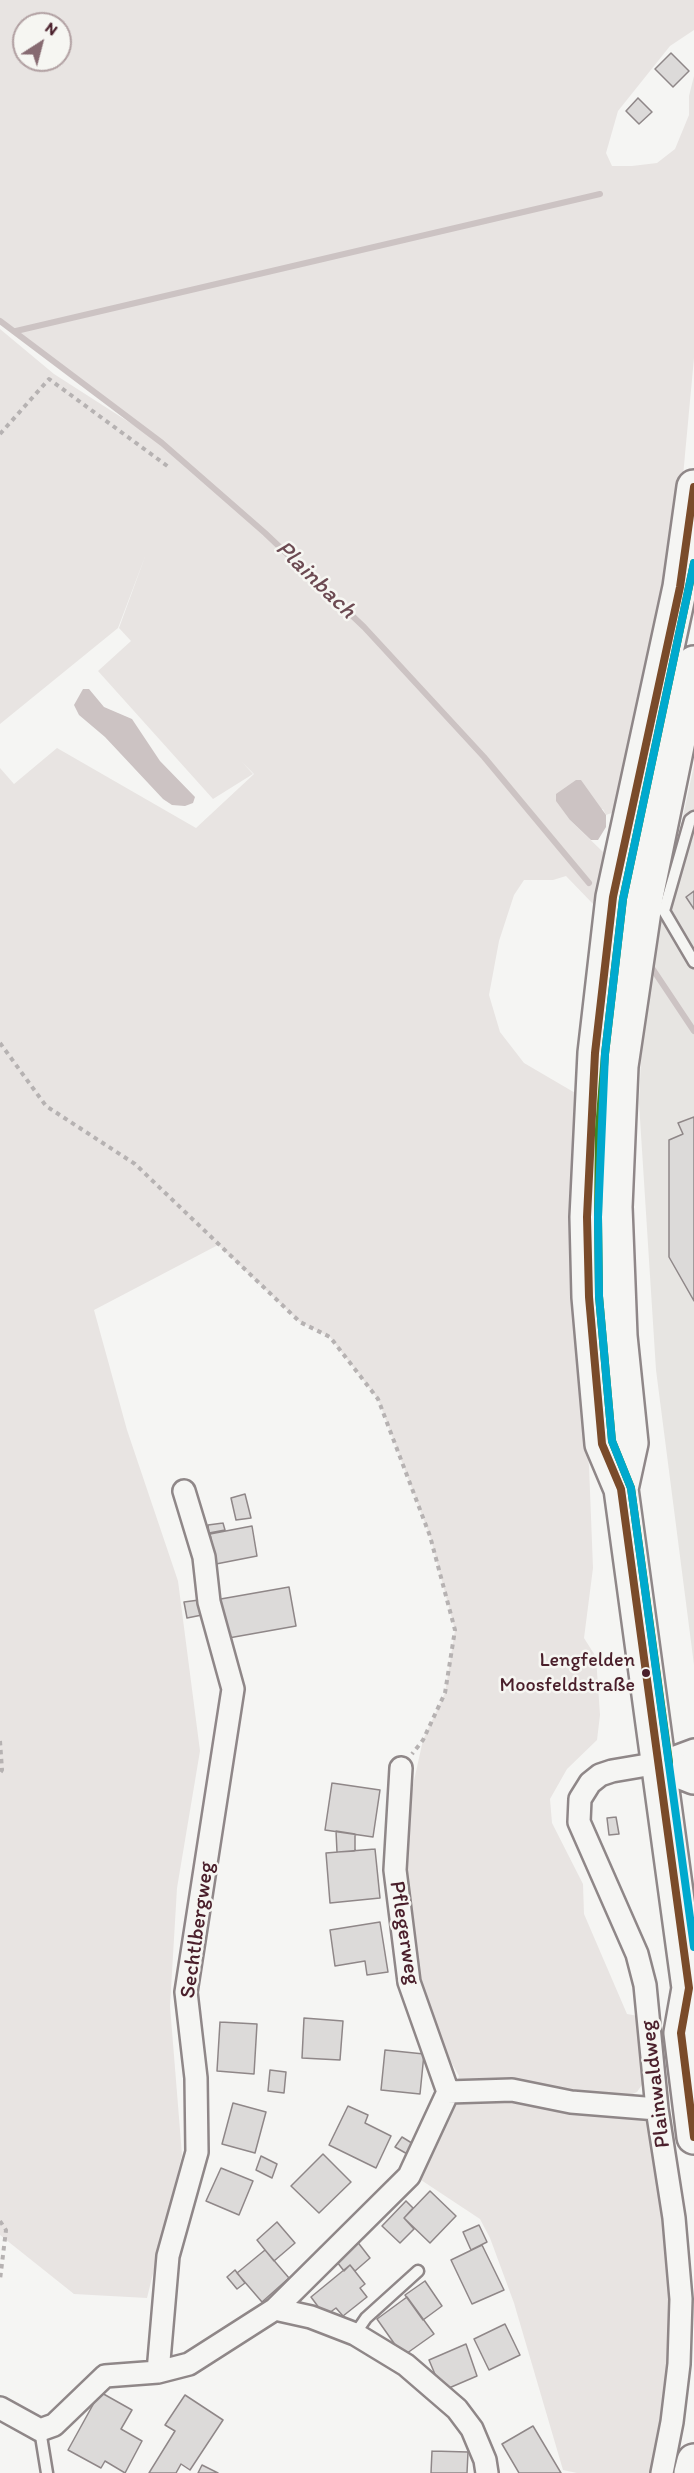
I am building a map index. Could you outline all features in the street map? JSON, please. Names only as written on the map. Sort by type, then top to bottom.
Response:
[{"type":"main road","points":[[694,487],[680,587],[614,897],[595,1053],[587,1217],[589,1298],[602,1444],[621,1489],[691,1994],[681,2033],[694,2136]]},
{"type":"main road","points":[[621,1489],[631,1443],[620,1336],[615,1207],[621,1066],[646,897],[694,663]]},
{"type":"main road","points":[[659,1763],[694,1777]]},
{"type":"main road","points":[[676,1888],[694,1850]]},
{"type":"main road","points":[[691,2473],[694,2461]]},
{"type":"street","name":"Sechtlbergweg","points":[[158,2372],[168,2256],[197,2152],[196,2078],[186,1992],[233,1689],[208,1602],[204,1557],[184,1491]]},
{"type":"street","name":"Plainwaldweg","points":[[662,2473],[672,2422],[679,2364],[681,2299],[674,2218],[657,2109],[645,1985],[638,1954],[579,1822],[580,1799],[590,1783],[612,1771],[659,1763],[694,1750]]},
{"type":"street","name":"Pflegerweg","points":[[401,1768],[394,1870],[410,1982],[448,2092]]},
{"type":"street","points":[[0,2408],[40,2430],[54,2425],[105,2376],[158,2372],[189,2364],[275,2309],[409,2176],[448,2092],[512,2090],[571,2102],[657,2109]]},
{"type":"street","points":[[275,2309],[311,2318],[354,2334],[406,2365],[457,2409],[472,2429],[485,2460],[487,2473]]},
{"type":"lane","points":[[694,817],[690,820],[664,911],[694,962]]},
{"type":"lane","points":[[354,2334],[366,2318],[418,2271]]},
{"type":"lane","points":[[40,2430],[46,2469],[54,2473]]},
{"type":"path","points":[[0,434],[50,379],[171,468]]},
{"type":"path","points":[[0,1043],[46,1106],[135,1164],[300,1322],[330,1337],[378,1399],[430,1536],[455,1630],[445,1693],[423,1740],[401,1768]]},
{"type":"path","points":[[0,1741],[2,1770],[0,1773]]},
{"type":"path","points":[[0,2221],[6,2230],[0,2280]]},
{"type":"shaded area","points":[[0,0],[694,0],[694,30],[670,46],[618,111],[606,153],[612,166],[632,166],[657,163],[675,149],[689,115],[689,96],[694,76],[694,358],[683,476],[658,625],[620,810],[606,815],[603,809],[570,820],[603,852],[604,867],[594,905],[566,876],[553,880],[524,880],[514,895],[499,941],[489,995],[500,1032],[524,1063],[577,1094],[580,1377],[589,1466],[593,1568],[584,1638],[596,1657],[600,1715],[597,1740],[567,1769],[550,1799],[552,1823],[583,1884],[584,1914],[627,2014],[638,2016],[646,2079],[637,2092],[629,2096],[657,2123],[678,2295],[665,2473],[577,2473],[563,2470],[514,2303],[490,2238],[480,2219],[421,2180],[425,2150],[452,2100],[459,2076],[436,2035],[418,1990],[403,1900],[405,1821],[423,1740],[445,1693],[455,1630],[430,1536],[378,1399],[330,1337],[300,1322],[218,1245],[94,1310],[127,1430],[178,1581],[200,1751],[177,1888],[170,2006],[182,2155],[147,2298],[74,2294],[0,2235],[0,768],[14,784],[57,748],[196,828],[254,774],[242,762],[253,774],[213,799],[98,671],[131,641],[119,628],[146,554],[118,628],[0,724],[0,329],[54,374],[174,451],[0,319]]},
{"type":"shaded area","points":[[83,689],[89,689],[104,707],[132,719],[160,761],[195,797],[193,803],[185,806],[172,805],[163,799],[105,737],[79,715],[74,705]]},
{"type":"shaded area","points":[[694,765],[694,1665],[656,1370],[639,1103],[644,992],[659,908],[671,872]]},
{"type":"shaded area","points":[[576,780],[581,780],[606,815],[606,827],[598,840],[591,840],[570,820],[556,801],[556,794]]},
{"type":"building","points":[[671,53],[689,71],[673,87],[655,69]]},
{"type":"building","points":[[638,98],[652,112],[639,124],[626,111]]},
{"type":"building","points":[[694,891],[694,909],[686,897]]},
{"type":"building","points":[[694,1117],[694,1301],[669,1257],[669,1140],[683,1134],[678,1123]]},
{"type":"building","points":[[245,1494],[251,1518],[236,1520],[231,1498]]},
{"type":"building","points":[[223,1523],[225,1530],[209,1533],[208,1525]]},
{"type":"building","points":[[252,1526],[257,1556],[216,1564],[210,1534]]},
{"type":"building","points":[[289,1587],[296,1626],[223,1639],[215,1600]]},
{"type":"building","points":[[199,1600],[202,1615],[187,1618],[184,1602]]},
{"type":"building","points":[[332,1783],[380,1790],[373,1837],[325,1830]]},
{"type":"building","points":[[616,1817],[619,1834],[609,1835],[607,1818]]},
{"type":"building","points":[[336,1831],[355,1834],[355,1851],[337,1852]]},
{"type":"building","points":[[375,1849],[380,1898],[330,1903],[326,1853]]},
{"type":"building","points":[[380,1922],[388,1972],[367,1975],[365,1961],[335,1966],[330,1930]]},
{"type":"building","points":[[304,2018],[343,2021],[340,2060],[302,2058]]},
{"type":"building","points":[[220,2022],[257,2024],[254,2074],[217,2071]]},
{"type":"building","points":[[385,2050],[424,2054],[420,2094],[381,2090]]},
{"type":"building","points":[[270,2070],[286,2072],[284,2093],[268,2091]]},
{"type":"building","points":[[233,2103],[266,2112],[255,2153],[222,2144]]},
{"type":"building","points":[[348,2106],[368,2115],[365,2123],[391,2136],[376,2168],[329,2145]]},
{"type":"building","points":[[402,2137],[415,2145],[409,2155],[395,2147]]},
{"type":"building","points":[[323,2154],[351,2182],[319,2213],[291,2186]]},
{"type":"building","points":[[261,2156],[277,2164],[272,2178],[256,2170]]},
{"type":"building","points":[[221,2168],[253,2181],[239,2215],[206,2201]]},
{"type":"building","points":[[430,2191],[456,2216],[430,2243],[404,2218]]},
{"type":"building","points":[[406,2201],[413,2208],[404,2218],[414,2229],[400,2243],[382,2226]]},
{"type":"building","points":[[277,2222],[295,2243],[274,2261],[257,2240]]},
{"type":"building","points":[[479,2225],[487,2242],[471,2250],[463,2232]]},
{"type":"building","points":[[356,2240],[370,2258],[355,2271],[350,2265],[344,2271],[334,2258]]},
{"type":"building","points":[[482,2245],[504,2290],[472,2304],[451,2260]]},
{"type":"building","points":[[265,2250],[289,2278],[262,2302],[237,2273]]},
{"type":"building","points":[[350,2265],[365,2284],[360,2288],[367,2297],[343,2316],[336,2308],[325,2316],[311,2297]]},
{"type":"building","points":[[235,2270],[245,2283],[237,2289],[227,2277]]},
{"type":"building","points":[[425,2281],[442,2306],[423,2320],[405,2295]]},
{"type":"building","points":[[407,2297],[434,2334],[403,2356],[377,2319]]},
{"type":"building","points":[[505,2324],[520,2355],[489,2370],[474,2339]]},
{"type":"building","points":[[466,2344],[477,2376],[442,2391],[429,2360]]},
{"type":"building","points":[[100,2392],[132,2410],[121,2429],[142,2441],[125,2473],[105,2461],[101,2468],[68,2450]]},
{"type":"building","points":[[185,2395],[223,2420],[190,2470],[181,2464],[176,2473],[149,2473],[175,2431],[165,2425]]},
{"type":"building","points":[[533,2426],[561,2473],[519,2473],[502,2444]]},
{"type":"building","points":[[432,2451],[468,2452],[467,2473],[431,2473]]},
{"type":"building","points":[[202,2465],[218,2473],[198,2473]]},
{"type":"waterway","points":[[16,331],[600,194]]},
{"type":"waterway","name":"Plainbach","points":[[0,321],[162,443],[265,533],[364,627],[484,757],[589,883]]},
{"type":"waterway","name":"Plainbach","points":[[650,965],[694,1031]]},
{"type":"transit line","points":[[694,487],[680,587],[613,897],[595,1053],[587,1217],[589,1297],[602,1444],[621,1489],[689,1988],[681,2033],[694,2137]]},
{"type":"transit line","points":[[669,1762],[631,1488],[612,1441],[599,1296],[599,1129],[605,1054],[623,899],[694,563]]},
{"type":"transit line","points":[[694,563],[623,899],[605,1054],[598,1217],[599,1296],[612,1441],[631,1488],[694,1947]]},
{"type":"place","name":"Lengfelden Moosfeldstraße","points":[[646,1673]]}]
